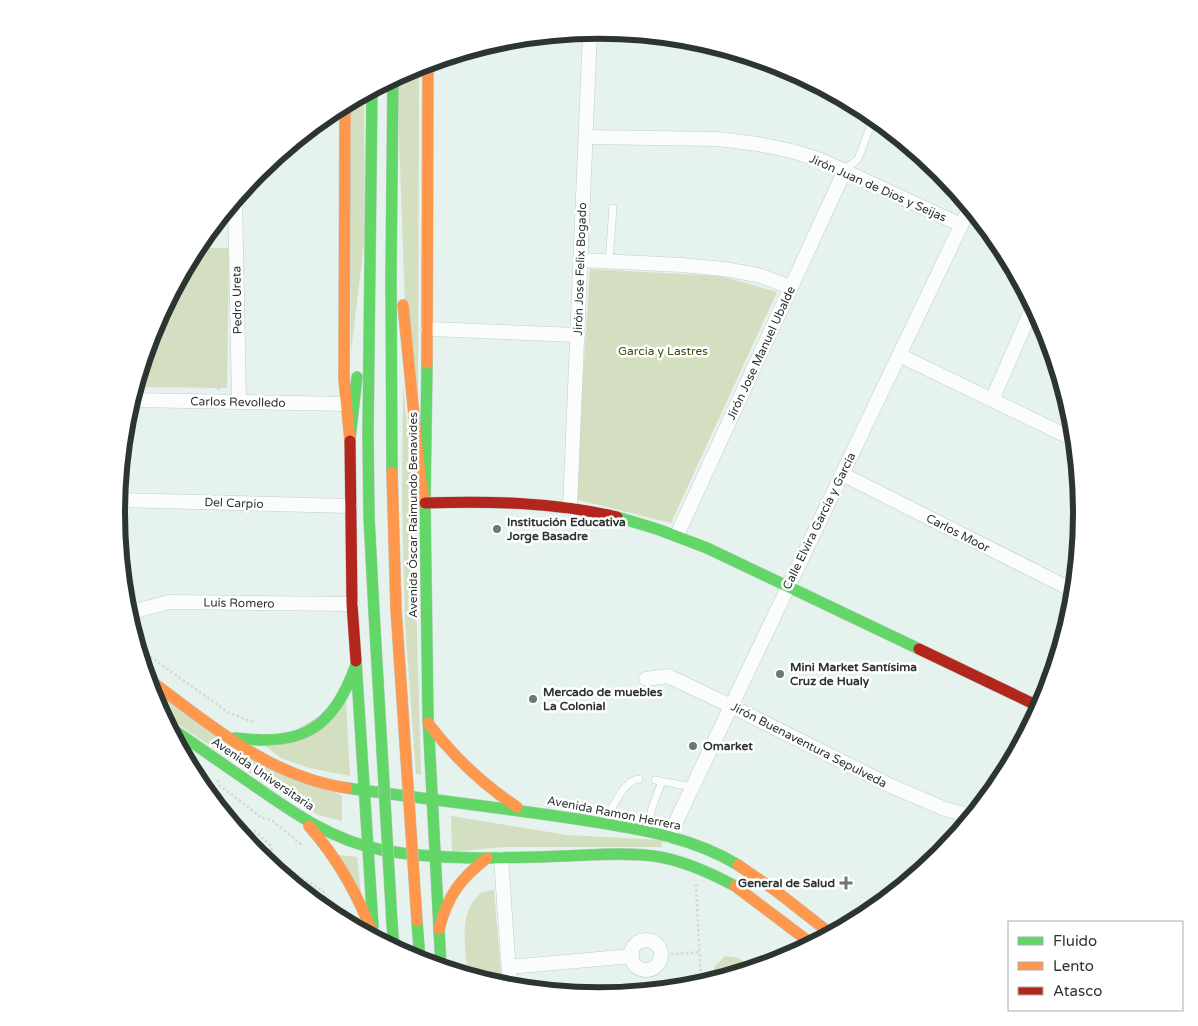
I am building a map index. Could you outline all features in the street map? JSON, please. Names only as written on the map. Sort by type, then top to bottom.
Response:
[{"type":"main road","name":"Avenida Óscar Raimundo Benavides","points":[[428,71],[428,329],[425,503],[428,720],[440,959]]},
{"type":"main road","name":"Avenida Óscar Raimundo Benavides","points":[[393,86],[391,489],[396,609],[419,951]]},
{"type":"main road","points":[[372,97],[372,250],[368,434],[369,517],[393,940]]},
{"type":"main road","points":[[345,113],[344,379],[350,439],[352,604],[373,930]]},
{"type":"main road","points":[[391,223],[402,289],[420,476],[425,503],[478,502],[570,508],[646,524],[677,535],[788,586],[1033,704]]},
{"type":"main road","points":[[350,439],[372,250]]},
{"type":"main road","points":[[230,737],[254,741],[276,740],[292,738],[311,731],[340,702],[356,664]]},
{"type":"main road","name":"Avenida Universitaria","points":[[158,686],[261,759],[293,776],[324,785],[364,791]]},
{"type":"main road","points":[[359,723],[372,740],[394,746],[406,744],[416,737],[428,720],[448,750],[467,770],[521,810]]},
{"type":"main road","name":"Avenida Universitaria","points":[[180,734],[300,817],[344,839],[368,847],[434,856]]},
{"type":"main road","name":"Avenida Ramon Herrera","points":[[364,791],[521,810],[669,836],[718,854],[746,869],[825,930]]},
{"type":"main road","points":[[300,817],[321,840],[344,871],[359,900],[370,928]]},
{"type":"main road","points":[[434,856],[494,858],[638,854],[676,861],[734,886],[806,939]]},
{"type":"main road","points":[[438,929],[446,904],[453,891],[465,876],[494,858]]},
{"type":"main road","points":[[372,914],[384,902],[402,896],[421,899],[430,905],[437,914]]},
{"type":"street","name":"Jirón Jose Felix Bogado","points":[[570,508],[590,39]]},
{"type":"street","name":"Jirón Juan de Dios y Seijas","points":[[586,137],[718,139],[792,151],[845,170],[961,225]]},
{"type":"street","name":"Jirón Jose Manuel Ubalde","points":[[677,535],[845,170]]},
{"type":"street","name":"Pedro Ureta","points":[[235,209],[235,402]]},
{"type":"street","name":"Calle Elvira García y García","points":[[669,836],[967,214]]},
{"type":"street","points":[[581,260],[724,269],[758,275],[791,287]]},
{"type":"street","points":[[992,400],[1030,318]]},
{"type":"street","points":[[428,329],[578,335]]},
{"type":"street","points":[[899,355],[1067,436]]},
{"type":"street","name":"Carlos Revolledo","points":[[139,400],[346,404]]},
{"type":"street","name":"Carlos Moor","points":[[842,474],[1067,587]]},
{"type":"street","name":"Del Carpio","points":[[125,500],[350,506]]},
{"type":"street","name":"Luis Romero","points":[[135,611],[169,602],[352,604]]},
{"type":"street","name":"Jirón Buenaventura Sepulveda","points":[[646,679],[668,676],[891,786],[945,809],[965,814]]},
{"type":"street","points":[[494,858],[510,979]]},
{"type":"street","points":[[646,940],[655,942],[661,954],[658,964],[649,970],[635,965],[632,956],[634,946],[646,940]]},
{"type":"street","points":[[509,967],[632,956]]},
{"type":"lane","points":[[845,170],[858,160],[871,125]]},
{"type":"lane","points":[[609,261],[613,208]]},
{"type":"lane","points":[[604,824],[627,786],[634,780],[639,779]]},
{"type":"lane","points":[[654,832],[650,826],[650,817],[658,781],[692,787]]},
{"type":"path","points":[[177,297],[236,246]]},
{"type":"path","points":[[163,327],[235,402]]},
{"type":"path","points":[[147,654],[229,713],[254,722]]},
{"type":"path","points":[[218,778],[219,785],[262,818],[272,820],[308,850]]},
{"type":"path","points":[[247,831],[255,831],[271,846],[272,856]]},
{"type":"path","points":[[280,864],[323,891],[326,900]]},
{"type":"path","points":[[696,868],[701,976]]},
{"type":"path","points":[[661,954],[700,952]]},
{"type":"green space","points":[[419,75],[418,402],[405,306],[399,84]]},
{"type":"green space","points":[[364,104],[365,235],[351,352],[349,110],[357,105]]},
{"type":"green space","points":[[206,248],[229,248],[227,388],[142,387],[161,332],[174,303],[188,276]]},
{"type":"green space","name":"Garcia y Lastres","points":[[590,269],[720,276],[777,292],[671,523],[575,499]]},
{"type":"green space","points":[[403,384],[414,529],[421,774],[416,774],[405,622],[402,504]]},
{"type":"green space","points":[[162,697],[342,796],[342,821],[318,815],[258,778],[173,721]]},
{"type":"green space","points":[[346,700],[350,776],[309,768],[281,758],[261,743],[273,744]]},
{"type":"green space","points":[[451,816],[567,835],[663,840],[661,847],[503,847],[452,852]]},
{"type":"green space","points":[[332,854],[357,857],[361,894]]},
{"type":"green space","points":[[494,890],[501,977],[467,968],[465,932],[468,911],[481,893]]},
{"type":"green space","points":[[725,956],[739,958],[746,964],[714,973],[715,966]]},
{"type":"traffic: fast","points":[[392,472],[393,86]]},
{"type":"traffic: fast","points":[[372,97],[368,434],[369,517],[374,612]]},
{"type":"traffic: fast","points":[[427,363],[425,503],[428,717],[441,960]]},
{"type":"traffic: fast","points":[[350,439],[357,377]]},
{"type":"traffic: fast","points":[[617,517],[657,529],[707,548],[919,649]]},
{"type":"traffic: fast","points":[[374,612],[392,923]]},
{"type":"traffic: fast","points":[[356,661],[373,926]]},
{"type":"traffic: fast","points":[[235,738],[279,739],[297,736],[312,729],[325,719],[337,705],[356,665]]},
{"type":"traffic: fast","points":[[180,734],[298,815],[330,833],[364,846],[427,856],[472,858],[620,854],[654,856],[675,860],[695,867],[735,886]]},
{"type":"traffic: fast","points":[[347,788],[583,820],[643,831],[682,840],[720,855],[738,865]]},
{"type":"traffic: fast","points":[[417,921],[419,951]]},
{"type":"traffic: fast","points":[[392,923],[393,940]]},
{"type":"traffic: slow","points":[[427,363],[428,71]]},
{"type":"traffic: slow","points":[[345,113],[344,379],[350,441]]},
{"type":"traffic: slow","points":[[403,305],[420,476],[425,503]]},
{"type":"traffic: slow","points":[[392,472],[396,609]]},
{"type":"traffic: slow","points":[[396,609],[417,921]]},
{"type":"traffic: slow","points":[[158,686],[217,730],[266,760],[319,782],[347,788]]},
{"type":"traffic: slow","points":[[428,723],[469,769],[517,807]]},
{"type":"traffic: slow","points":[[309,826],[347,879],[362,907],[370,928]]},
{"type":"traffic: slow","points":[[439,929],[446,907],[456,889],[469,873],[487,858]]},
{"type":"traffic: slow","points":[[738,865],[776,891],[825,930]]},
{"type":"traffic: slow","points":[[735,886],[806,939]]},
{"type":"traffic: jam","points":[[350,441],[352,604],[356,661]]},
{"type":"traffic: jam","points":[[425,503],[474,502],[546,505],[617,517]]},
{"type":"traffic: jam","points":[[919,649],[1033,704]]},
{"type":"place","name":"Institución Educativa Jorge Basadre","points":[[497,529]]},
{"type":"place","name":"Mini Market Santísima Cruz de Hualy","points":[[780,674]]},
{"type":"place","name":"Mercado de muebles La Colonial","points":[[533,699]]},
{"type":"place","name":"Omarket","points":[[693,746]]},
{"type":"place","name":"General de Salud","points":[[846,883]]}]
